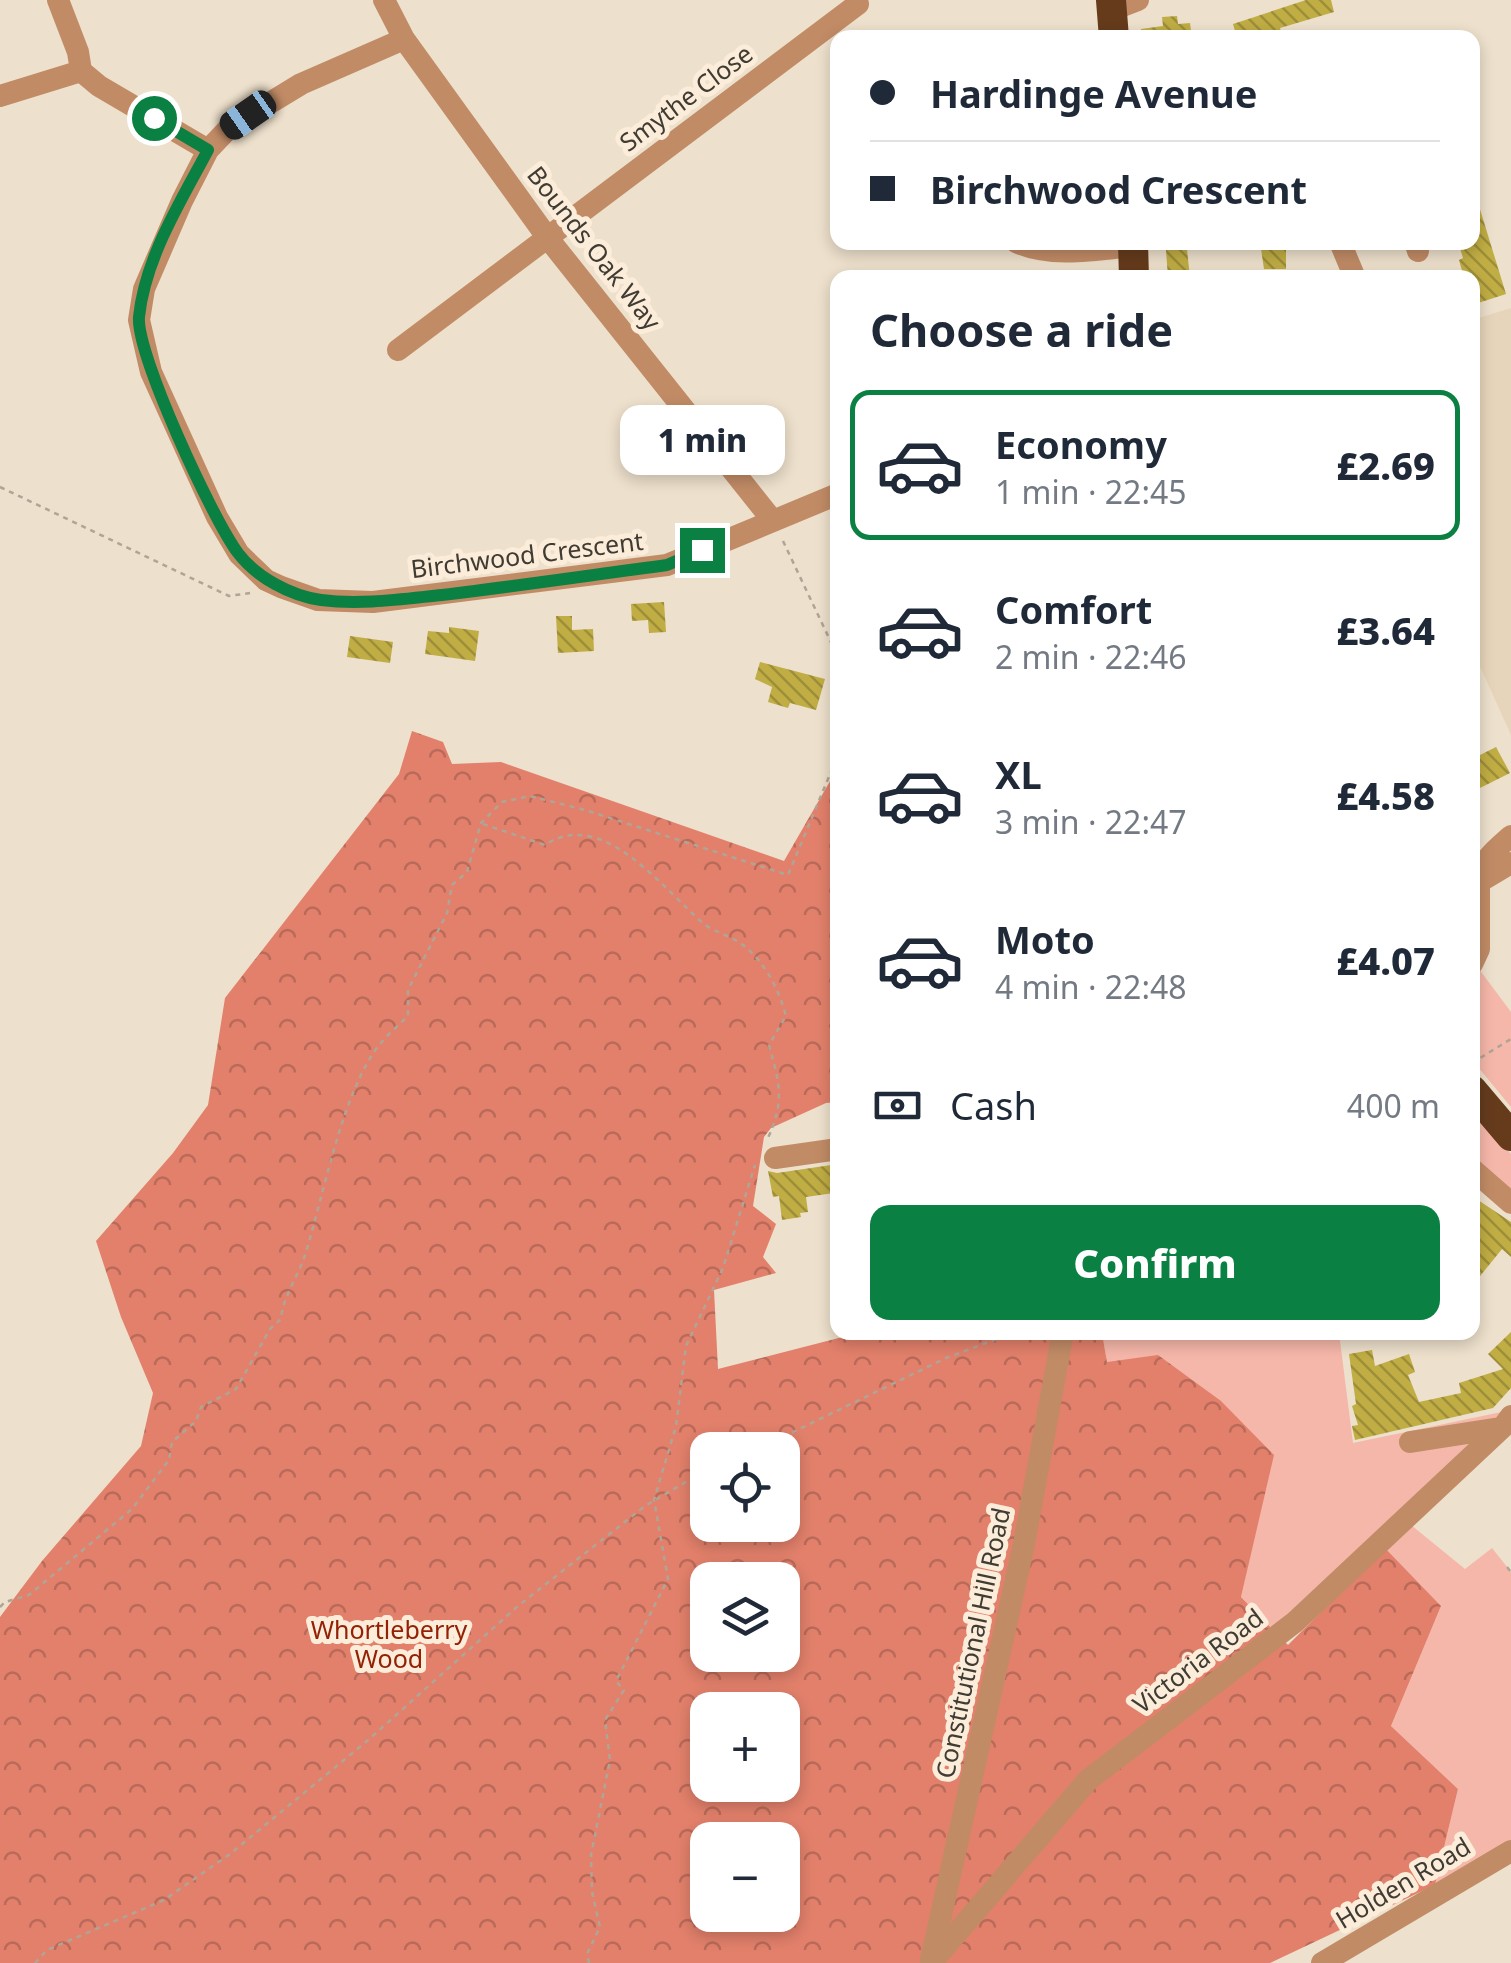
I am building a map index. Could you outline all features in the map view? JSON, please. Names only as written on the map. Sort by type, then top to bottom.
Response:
[{"type":"highway","points":[[1480,1099],[1511,1136]]},
{"type":"street","points":[[58,0],[78,52],[81,71],[98,86],[208,150]]},
{"type":"street","points":[[388,9],[410,0]]},
{"type":"street","name":"Smythe Close","points":[[398,350],[858,4]]},
{"type":"street","name":"Bounds Oak Way","points":[[388,9],[404,39],[548,236],[773,522]]},
{"type":"street","points":[[281,587],[266,580],[239,554],[217,517],[140,337],[144,290],[153,263],[208,150],[229,128],[301,84],[404,39]]},
{"type":"street","points":[[0,96],[81,71]]},
{"type":"street","points":[[1032,250],[1085,250]]},
{"type":"street","name":"Birchwood Crescent","points":[[281,587],[318,600],[373,602],[667,565],[830,497]]},
{"type":"street","points":[[1480,868],[1511,836]]},
{"type":"street","points":[[1480,881],[1511,863]]},
{"type":"street","points":[[765,1155],[830,1150]]},
{"type":"street","points":[[1480,1175],[1511,1203]]},
{"type":"street","name":"Constitutional Hill Road","points":[[930,1963],[1024,1544],[1062,1340]]},
{"type":"street","points":[[1410,1442],[1508,1426]]},
{"type":"street","name":"Victoria Road","points":[[930,1963],[1088,1780],[1295,1622],[1508,1426]]},
{"type":"street","name":"Holden Road","points":[[1322,1963],[1511,1851]]},
{"type":"path","points":[[0,487],[229,596],[281,587]]},
{"type":"path","points":[[773,522],[830,641]]},
{"type":"path","points":[[0,1607],[4,1602],[29,1596],[132,1509],[169,1460],[172,1442],[196,1421],[201,1407],[236,1389],[270,1329],[281,1319],[282,1304],[300,1273],[348,1104],[378,1046],[408,1016],[408,990],[447,914],[452,885],[467,872],[482,824],[502,802],[530,796],[788,876],[830,768]]},
{"type":"path","points":[[482,824],[545,845],[556,837],[584,834],[610,843],[630,856],[708,928],[743,945],[779,988],[786,1016],[769,1045],[781,1090],[778,1116],[723,1268],[686,1346],[676,1426],[654,1500],[668,1579],[616,1682],[624,1690],[606,1720],[610,1760],[591,1855],[592,1892],[600,1927],[587,1954],[589,1963]]},
{"type":"path","points":[[1480,1057],[1511,1039]]},
{"type":"path","points":[[793,1432],[946,1358],[993,1340]]},
{"type":"path","points":[[35,1963],[47,1950],[164,1900],[230,1854],[367,1741],[518,1606],[654,1500],[690,1479]]},
{"type":"path","points":[[1507,1567],[1511,1572]]},
{"type":"shaded area","points":[[1511,308],[1511,735],[1480,666],[1480,318]]},
{"type":"shaded area","points":[[1480,970],[1511,1012],[1511,1107],[1480,1069]]},
{"type":"shaded area","points":[[1480,1117],[1511,1154],[1511,1195],[1480,1171]]},
{"type":"shaded area","points":[[1103,1340],[1340,1340],[1353,1443],[1511,1410],[1276,1632],[1241,1597],[1254,1537],[1107,1363]]},
{"type":"shaded area","points":[[1411,1525],[1465,1569],[1492,1548],[1511,1572],[1511,1851],[1435,1885],[1458,1789],[1391,1726],[1441,1606],[1385,1548]]},
{"type":"green space","name":"Whortleberry Wood","points":[[412,731],[443,742],[452,764],[501,762],[784,861],[830,781],[830,1103],[771,1128],[764,1137],[753,1206],[776,1224],[763,1257],[776,1273],[714,1290],[718,1369],[831,1340],[1103,1340],[1107,1362],[1158,1355],[1221,1401],[1274,1455],[1241,1597],[1288,1645],[1385,1548],[1441,1606],[1391,1726],[1458,1789],[1435,1885],[1270,1963],[0,1963],[0,1617],[42,1561],[141,1446],[153,1393],[121,1317],[96,1241],[173,1153],[208,1105],[225,998],[399,774]]},
{"type":"building","points":[[1306,0],[1331,0],[1334,12],[1281,30],[1235,30],[1233,24]]},
{"type":"building","points":[[1177,16],[1178,24],[1190,23],[1191,30],[1141,30],[1163,26],[1162,17]]},
{"type":"building","points":[[1480,209],[1506,294],[1480,302],[1480,270],[1462,270],[1459,260],[1463,258],[1460,250],[1480,250]]},
{"type":"building","points":[[1166,250],[1187,250],[1189,270],[1167,270]]},
{"type":"building","points":[[1261,250],[1286,250],[1286,269],[1264,269]]},
{"type":"building","points":[[664,602],[666,632],[649,633],[648,620],[632,621],[631,604]]},
{"type":"building","points":[[556,616],[572,616],[572,630],[593,629],[594,651],[558,653]]},
{"type":"building","points":[[449,627],[479,631],[475,661],[425,654],[428,631],[449,633]]},
{"type":"building","points":[[350,636],[393,642],[390,663],[347,657]]},
{"type":"building","points":[[760,662],[825,679],[816,710],[768,702],[772,687],[755,679]]},
{"type":"building","points":[[1496,747],[1510,773],[1480,788],[1480,755]]},
{"type":"building","points":[[830,1165],[830,1194],[806,1197],[808,1212],[782,1220],[779,1196],[773,1197],[768,1171]]},
{"type":"building","points":[[1480,1201],[1511,1222],[1511,1257],[1502,1249],[1480,1276]]},
{"type":"building","points":[[1511,1332],[1511,1388],[1493,1408],[1355,1440],[1352,1426],[1358,1425],[1352,1406],[1356,1404],[1349,1354],[1372,1350],[1375,1366],[1409,1354],[1415,1372],[1408,1375],[1419,1402],[1461,1393],[1459,1383],[1503,1369],[1488,1354]]},
{"type":"route","points":[[154,118],[208,150],[153,263],[144,290],[140,337],[217,517],[239,554],[266,580],[318,600],[373,602],[667,565],[702,550]]}]
